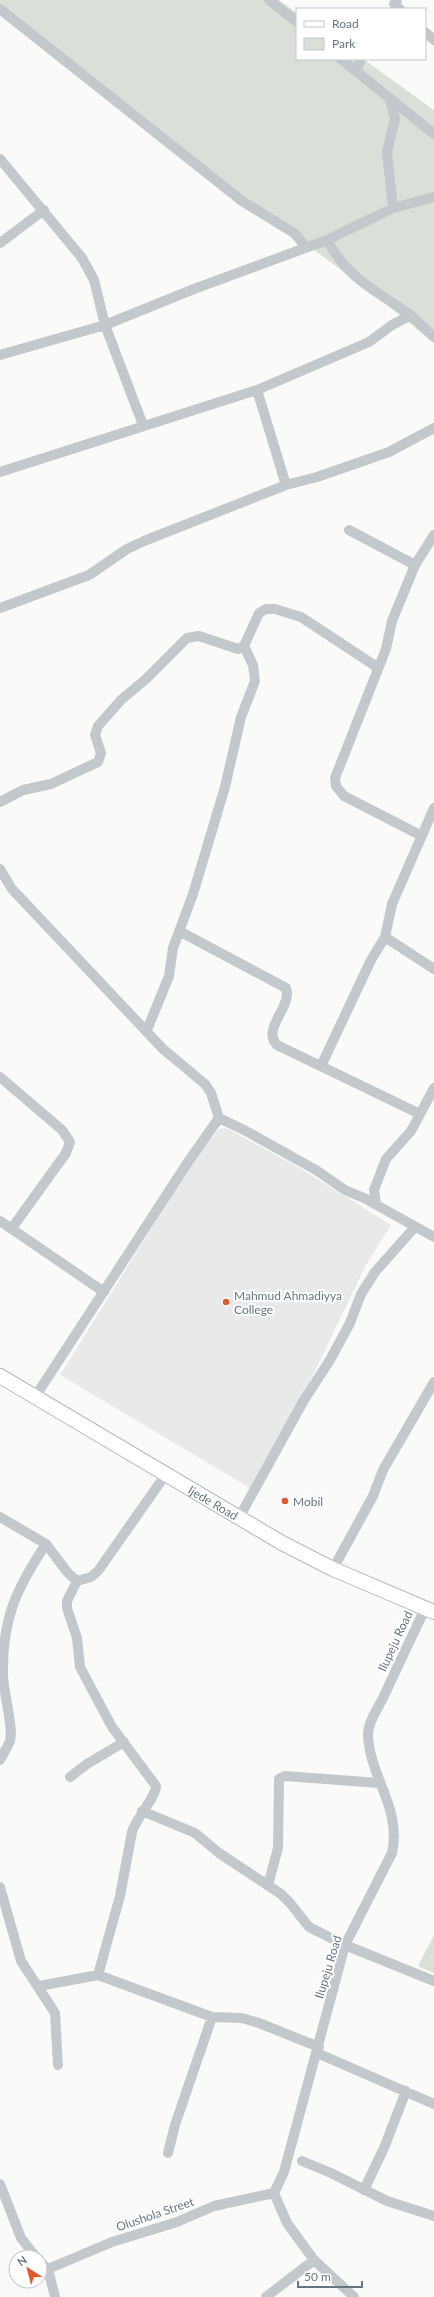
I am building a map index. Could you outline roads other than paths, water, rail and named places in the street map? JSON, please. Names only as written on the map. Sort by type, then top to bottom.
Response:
[{"type":"main road","name":"Ijede Road","points":[[0,1376],[240,1516],[282,1543],[333,1568],[429,1611]]},
{"type":"street","points":[[269,0],[296,21]]},
{"type":"street","points":[[0,9],[242,201],[294,234],[306,247]]},
{"type":"street","points":[[426,33],[434,40]]},
{"type":"street","points":[[342,60],[434,134]]},
{"type":"street","points":[[356,71],[361,60]]},
{"type":"street","points":[[390,99],[395,119],[387,152],[392,208]]},
{"type":"street","points":[[0,159],[44,210],[82,258],[94,280],[104,325],[143,425]]},
{"type":"street","points":[[0,355],[104,325],[194,289],[327,240],[392,208],[434,197]]},
{"type":"street","points":[[0,243],[44,210]]},
{"type":"street","points":[[327,240],[344,267],[360,281],[411,315],[434,337]]},
{"type":"street","points":[[0,472],[143,425],[257,390],[368,342],[392,325],[411,315]]},
{"type":"street","points":[[257,390],[286,485]]},
{"type":"street","points":[[0,608],[73,583],[89,575],[127,548],[286,485],[317,477],[389,452],[434,428]]},
{"type":"street","points":[[349,530],[415,565]]},
{"type":"street","points":[[420,835],[344,796],[336,786],[336,778],[415,565],[434,535]]},
{"type":"street","points":[[0,802],[23,790],[51,784],[98,762],[101,753],[95,735],[98,726],[121,700],[146,679],[187,638],[200,636],[238,649],[244,646],[259,614],[266,609],[276,609],[301,617],[377,667]]},
{"type":"street","points":[[147,1030],[169,976],[173,948],[193,894],[225,787],[241,717],[255,681],[254,669],[244,646]]},
{"type":"street","points":[[321,1066],[371,960],[385,937],[392,904],[420,835],[434,808]]},
{"type":"street","points":[[0,869],[12,888],[38,918],[147,1030],[163,1049],[205,1084],[211,1093],[219,1118],[246,1131],[316,1170],[345,1190],[376,1204],[414,1228],[434,1237]]},
{"type":"street","points":[[179,931],[286,988],[287,997],[273,1030],[274,1042],[420,1114]]},
{"type":"street","points":[[385,937],[434,969]]},
{"type":"street","points":[[0,1077],[62,1130],[70,1142],[66,1153],[12,1228]]},
{"type":"street","points":[[376,1204],[374,1190],[386,1159],[411,1131],[434,1088]]},
{"type":"street","points":[[36,1398],[188,1162],[219,1118]]},
{"type":"street","points":[[364,1198],[374,1190]]},
{"type":"street","points":[[0,1221],[104,1292]]},
{"type":"street","points":[[240,1516],[304,1400],[330,1360],[350,1323],[361,1294],[375,1272],[414,1228]]},
{"type":"street","points":[[333,1568],[373,1496],[383,1470],[434,1382]]},
{"type":"street","points":[[98,1975],[120,1896],[132,1832],[142,1811],[154,1796],[156,1786],[112,1727],[80,1667],[77,1638],[67,1608],[67,1601],[77,1581],[91,1577],[98,1570],[166,1474]]},
{"type":"street","points":[[0,1517],[46,1544],[68,1573],[77,1581]]},
{"type":"street","points":[[0,1760],[10,1740],[11,1731],[2,1696],[4,1635],[10,1611],[28,1571],[46,1544]]},
{"type":"street","name":"Ilupeju Road","points":[[274,2193],[284,2172],[345,1945],[383,1872],[392,1852],[395,1838],[390,1805],[379,1783],[368,1732],[429,1611]]},
{"type":"street","points":[[70,1778],[86,1764],[124,1742]]},
{"type":"street","points":[[268,1885],[278,1848],[279,1779],[285,1776],[379,1783]]},
{"type":"street","points":[[142,1811],[196,1833],[219,1853],[268,1885],[290,1902],[309,1927],[345,1945],[434,1981]]},
{"type":"street","points":[[0,1887],[21,1961],[39,1986],[55,2013],[58,2065]]},
{"type":"street","points":[[39,1986],[98,1975],[212,2017],[242,2018],[259,2022],[434,2104]]},
{"type":"street","points":[[168,2153],[175,2124],[212,2017]]},
{"type":"street","points":[[364,2190],[384,2148],[406,2091]]},
{"type":"street","points":[[302,2161],[387,2200],[434,2216]]},
{"type":"street","points":[[0,2184],[21,2238],[30,2249]]},
{"type":"street","points":[[274,2193],[287,2223],[314,2260],[354,2297]]},
{"type":"street","name":"Olushola Street","points":[[48,2269],[112,2242],[177,2222],[214,2206],[274,2193]]},
{"type":"street","points":[[266,2297],[314,2260]]},
{"type":"street","points":[[48,2269],[55,2297]]},
{"type":"place","name":"Mahmud Ahmadiyya College","points":[[226,1302]]},
{"type":"place","name":"Mobil","points":[[285,1501]]}]
